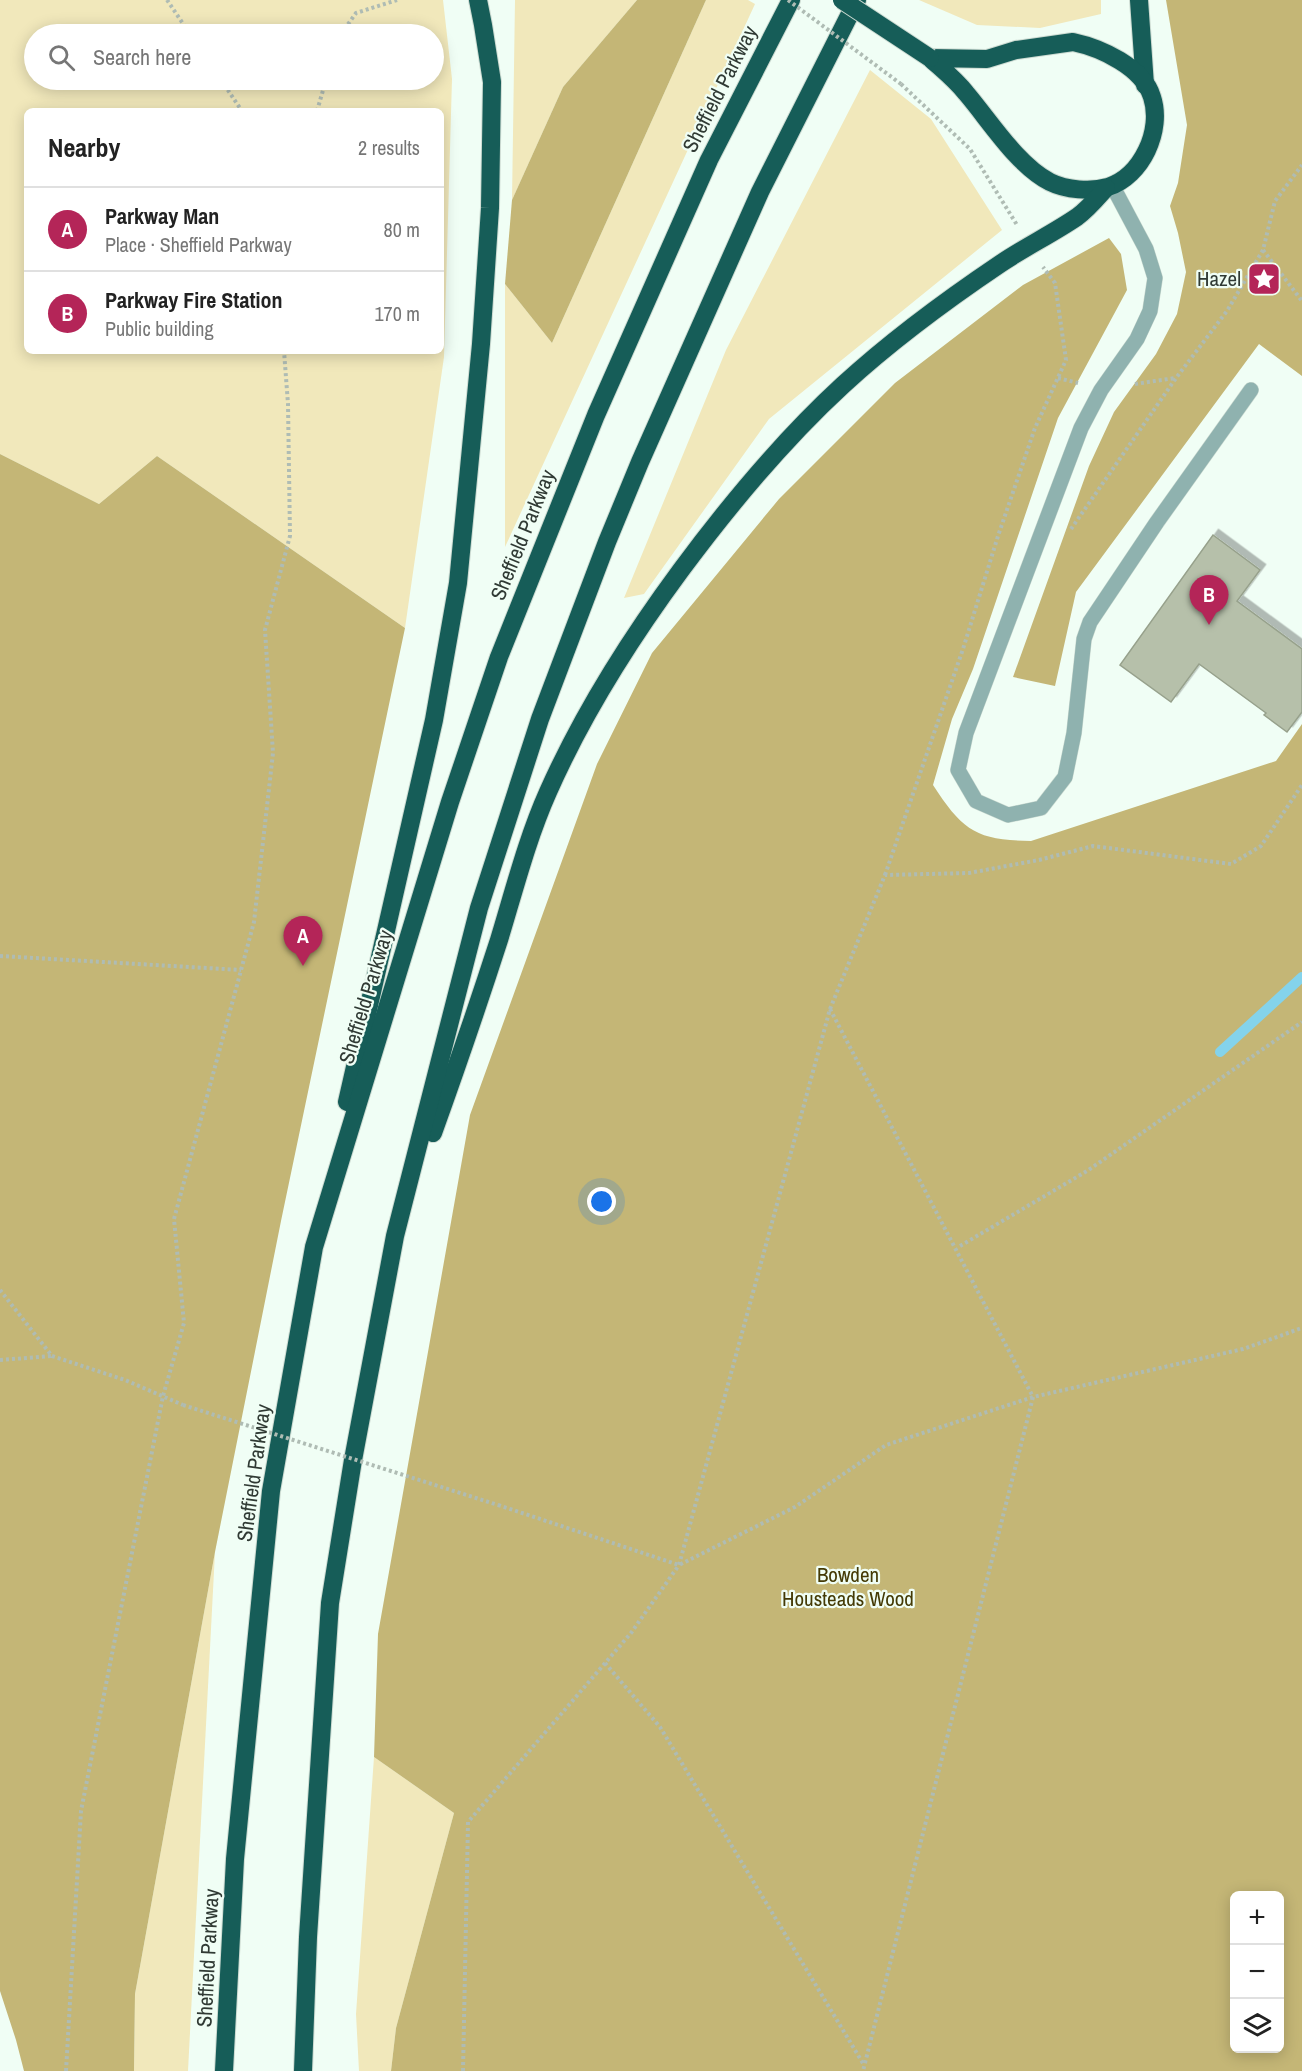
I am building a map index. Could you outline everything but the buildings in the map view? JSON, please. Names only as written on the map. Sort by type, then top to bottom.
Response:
[{"type":"highway","points":[[314,1247],[434,720],[458,583],[481,344],[490,208],[492,82],[478,0]]},
{"type":"highway","name":"Sheffield Parkway","points":[[224,2071],[235,1859],[271,1491],[314,1247],[450,802],[499,657],[596,415],[704,170],[789,0]]},
{"type":"highway","points":[[842,0],[930,58],[965,91],[1016,153],[1040,176],[1063,187],[1090,189],[1109,186]]},
{"type":"highway","points":[[303,2071],[308,1937],[330,1603],[352,1460],[396,1236],[479,908],[540,719],[640,462],[760,192],[857,0]]},
{"type":"highway","points":[[1139,0],[1145,85]]},
{"type":"highway","points":[[396,1236],[477,1010],[547,793],[620,657],[656,603],[754,475],[843,385],[957,293],[1027,246],[1078,217],[1109,186],[1132,171],[1149,148],[1155,121],[1152,96],[1138,76],[1100,49],[1073,42],[1016,50],[987,59],[930,58]]},
{"type":"lane","points":[[1109,186],[1146,249],[1155,278],[1150,311],[1137,339],[1101,390],[1081,428],[966,733],[958,770],[976,801],[1008,815],[1041,808],[1065,777],[1074,733],[1084,639],[1090,622],[1251,390]]},
{"type":"path","points":[[167,0],[183,24]]},
{"type":"path","points":[[348,24],[356,13],[397,0]]},
{"type":"path","points":[[463,2071],[468,1821],[631,1633],[679,1565],[830,1009],[885,876],[963,649],[1035,428],[1066,360],[1055,283],[1027,246],[1014,218],[970,149],[901,84],[789,0]]},
{"type":"path","points":[[228,90],[240,108]]},
{"type":"path","points":[[317,108],[323,90]]},
{"type":"path","points":[[1070,531],[1176,378],[1227,311],[1263,250],[1275,201],[1302,165]]},
{"type":"path","points":[[1263,250],[1302,301]]},
{"type":"path","points":[[66,2071],[81,1811],[163,1396],[184,1323],[174,1219],[254,922],[273,753],[265,630],[290,536],[288,404],[284,354]]},
{"type":"path","points":[[885,876],[969,873],[1039,860],[1093,846],[1231,864],[1261,846],[1302,785]]},
{"type":"path","points":[[0,956],[241,970]]},
{"type":"path","points":[[830,1009],[1033,1397],[864,2068]]},
{"type":"path","points":[[960,1246],[1087,1171],[1302,1022]]},
{"type":"path","points":[[0,1290],[52,1356]]},
{"type":"path","points":[[0,1360],[52,1356],[125,1380],[183,1405],[679,1565],[795,1508],[886,1445],[1033,1397],[1243,1349],[1302,1328]]},
{"type":"path","points":[[605,1663],[660,1727],[864,2068]]},
{"type":"shaded area","points":[[0,0],[443,0],[452,79],[444,357],[405,628],[157,456],[99,504],[0,454]]},
{"type":"shaded area","points":[[515,0],[637,0],[563,87],[512,200]]},
{"type":"shaded area","points":[[706,0],[748,0],[755,4],[505,547],[505,284],[552,343]]},
{"type":"shaded area","points":[[919,0],[1101,0],[1101,14],[1040,28],[977,25]]},
{"type":"shaded area","points":[[870,70],[931,119],[1002,230],[769,419],[644,594],[624,598],[726,350]]},
{"type":"shaded area","points":[[215,1552],[188,2071],[134,2071],[135,1994]]},
{"type":"shaded area","points":[[374,1757],[454,1813],[396,2028],[391,2071],[359,2071],[356,2014]]},
{"type":"green space","points":[[637,0],[706,0],[552,343],[505,284],[512,200],[563,87]]},
{"type":"green space","points":[[1166,0],[1302,0],[1302,376],[1259,344],[1076,592],[1055,686],[1013,677],[1089,466],[1114,412],[1156,354],[1177,314],[1186,272],[1170,206],[1178,183],[1187,125]]},
{"type":"green space","name":"Bowden Housteads Wood","points":[[1109,238],[1121,254],[1127,290],[1058,418],[973,669],[952,719],[933,785],[963,823],[984,835],[1031,841],[1276,761],[1302,724],[1302,2071],[391,2071],[396,2028],[454,1813],[374,1757],[378,1634],[470,1115],[597,764],[652,653],[779,499],[895,383],[1023,285]]},
{"type":"green space","points":[[0,454],[99,504],[157,456],[405,628],[281,1221],[215,1552],[135,1994],[134,2071],[24,2071],[0,1991]]},
{"type":"waterway","points":[[1220,1052],[1302,977]]},
{"type":"place","name":"Hazel","points":[[1264,279]]},
{"type":"place","name":"Parkway Fire Station","points":[[1209,625]]},
{"type":"place","name":"Parkway Man","points":[[303,966]]}]
